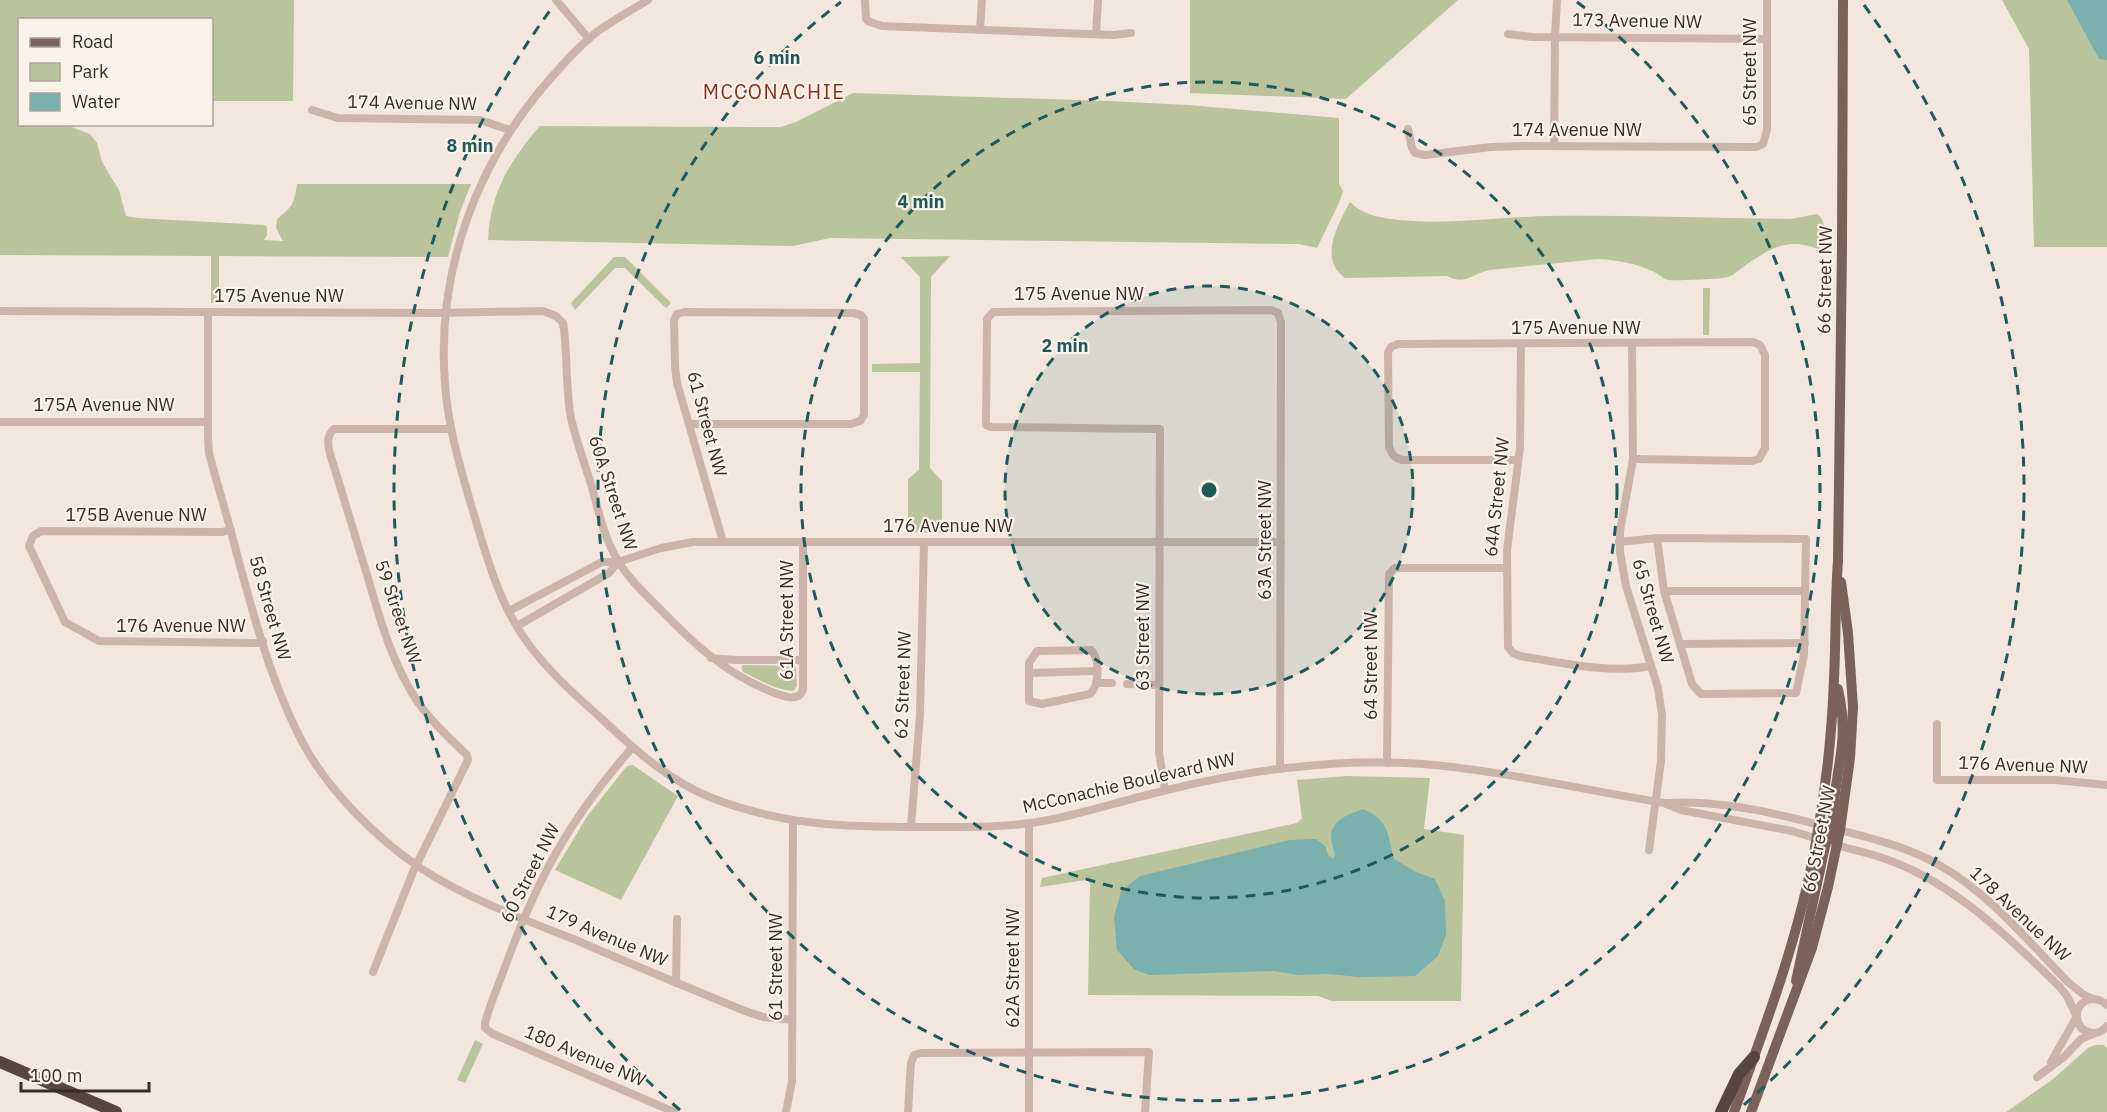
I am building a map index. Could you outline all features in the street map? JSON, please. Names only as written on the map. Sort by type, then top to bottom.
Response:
[{"type":"highway","points":[[1721,1112],[1739,1074],[1754,1057]]},
{"type":"highway","points":[[0,1062],[116,1112]]},
{"type":"main road","name":"66 Street NW","points":[[1734,1112],[1754,1057],[1821,840],[1819,824],[1831,733],[1838,561],[1843,0]]},
{"type":"main road","name":"66 Street NW","points":[[1751,1112],[1812,948],[1838,845],[1836,829],[1850,758],[1853,707],[1848,633],[1838,561]]},
{"type":"main road","points":[[1834,674],[1842,710],[1843,730],[1836,829]]},
{"type":"main road","points":[[1794,1000],[1799,959],[1821,840]]},
{"type":"street","points":[[556,0],[589,39]]},
{"type":"street","name":"McConachie Boulevard NW","points":[[648,0],[589,39],[545,85],[510,130],[484,175],[468,213],[454,260],[446,313],[445,383],[451,429],[493,577],[517,626],[530,646],[555,674],[632,747],[663,772],[706,796],[759,814],[793,821],[848,827],[1003,826],[1029,823],[1221,778],[1280,769],[1387,763],[1456,768],[1655,802],[1684,802],[1777,814],[1819,824]]},
{"type":"street","points":[[865,0],[867,19],[882,26],[1113,35],[1131,33]]},
{"type":"street","points":[[980,30],[982,0]]},
{"type":"street","points":[[1096,34],[1098,0]]},
{"type":"street","points":[[1554,146],[1557,0]]},
{"type":"street","name":"65 Street NW","points":[[1764,144],[1767,130],[1767,0]]},
{"type":"street","name":"173 Avenue NW","points":[[1508,33],[1532,37],[1767,39]]},
{"type":"street","name":"174 Avenue NW","points":[[312,111],[338,118],[480,120],[510,130]]},
{"type":"street","name":"174 Avenue NW","points":[[1408,129],[1415,153],[1425,155],[1491,147],[1749,148],[1764,144]]},
{"type":"street","name":"175 Avenue NW","points":[[0,310],[543,312],[556,316]]},
{"type":"street","name":"175 Avenue NW","points":[[987,370],[987,319],[993,312],[1271,310],[1278,313]]},
{"type":"street","name":"58 Street NW","points":[[208,312],[209,453],[277,687],[305,746],[349,807],[416,865]]},
{"type":"street","name":"61 Street NW","points":[[689,424],[852,424],[860,421],[864,415],[864,319],[861,315],[853,313],[684,312],[676,314],[674,320],[677,383],[723,542]]},
{"type":"street","name":"63A Street NW","points":[[1278,313],[1281,327],[1280,769]]},
{"type":"street","name":"60A Street NW","points":[[556,316],[563,322],[566,381],[572,421],[606,536],[618,562],[640,589],[724,668],[761,688],[791,698],[798,697]]},
{"type":"street","name":"175 Avenue NW","points":[[1518,460],[1402,460],[1391,454],[1388,352],[1391,347],[1398,344],[1753,342],[1760,345],[1765,355],[1765,448],[1759,459],[1752,461],[1633,459]]},
{"type":"street","name":"65 Street NW","points":[[1632,344],[1633,459],[1619,542],[1623,573],[1658,688],[1662,715],[1661,761],[1649,850]]},
{"type":"street","name":"64A Street NW","points":[[1521,345],[1518,460],[1509,523],[1506,568],[1506,643],[1510,651],[1520,656],[1596,669],[1621,670],[1651,666]]},
{"type":"street","name":"63 Street NW","points":[[987,370],[986,425],[991,427],[1160,429],[1159,752],[1165,790]]},
{"type":"street","name":"175A Avenue NW","points":[[0,422],[208,422]]},
{"type":"street","name":"59 Street NW","points":[[373,972],[416,865],[468,760],[467,755],[440,729],[418,702],[403,678],[393,654],[330,454],[328,438],[334,429],[451,429]]},
{"type":"street","name":"175B Avenue NW","points":[[99,641],[64,622],[29,546],[33,536],[41,531],[222,532],[231,530]]},
{"type":"street","points":[[1619,542],[1657,538],[1806,539],[1804,655],[1796,693],[1701,694],[1692,684],[1664,591],[1657,538]]},
{"type":"street","name":"176 Avenue NW","points":[[509,611],[602,562],[618,562],[674,545],[723,542],[1281,542]]},
{"type":"street","name":"61A Street NW","points":[[798,697],[803,689],[803,542]]},
{"type":"street","name":"62 Street NW","points":[[911,827],[920,714],[924,543]]},
{"type":"street","name":"176 Avenue NW","points":[[517,626],[609,573],[618,562]]},
{"type":"street","name":"64 Street NW","points":[[1387,763],[1388,579],[1391,571],[1399,568],[1506,568]]},
{"type":"street","points":[[1664,591],[1805,591]]},
{"type":"street","name":"176 Avenue NW","points":[[99,641],[258,643],[263,641]]},
{"type":"street","points":[[1680,644],[1804,644]]},
{"type":"street","points":[[1090,650],[1096,658],[1096,671],[1096,687],[1090,694],[1042,704],[1029,701],[1029,663],[1037,651],[1090,650]]},
{"type":"street","points":[[711,658],[803,660]]},
{"type":"street","points":[[1029,673],[1096,671]]},
{"type":"street","points":[[1096,683],[1112,683]]},
{"type":"street","points":[[1127,684],[1159,685]]},
{"type":"street","name":"176 Avenue NW","points":[[1937,724],[1937,780],[2056,780],[2107,785]]},
{"type":"street","name":"60 Street NW","points":[[485,1028],[486,1017],[523,918],[548,865],[564,837],[609,774],[632,747]]},
{"type":"street","name":"McConachie Boulevard NW","points":[[1664,803],[1682,810],[1792,831],[1821,840]]},
{"type":"street","name":"61 Street NW","points":[[786,1112],[792,1081],[793,821]]},
{"type":"street","name":"62A Street NW","points":[[1029,823],[1029,1112]]},
{"type":"street","name":"178 Avenue NW","points":[[1819,824],[1918,854],[1959,878],[2000,913],[2068,982],[2084,995],[2107,1005]]},
{"type":"street","name":"178 Avenue NW","points":[[1821,840],[1891,861],[1945,888],[1992,925],[2059,986],[2067,996],[2076,1017]]},
{"type":"street","name":"179 Avenue NW","points":[[416,865],[470,894],[676,983],[763,1017],[792,1020]]},
{"type":"street","points":[[676,983],[677,919]]},
{"type":"street","points":[[2047,1069],[2076,1017],[2079,1005],[2107,993]]},
{"type":"street","points":[[2076,1017],[2080,1028],[2107,1038]]},
{"type":"street","points":[[2037,1077],[2081,1039],[2107,1026]]},
{"type":"street","name":"180 Avenue NW","points":[[485,1028],[493,1034],[674,1112]]},
{"type":"street","points":[[908,1112],[911,1063],[914,1055],[921,1053],[1149,1052],[1145,1112]]},
{"type":"green space","points":[[0,0],[294,0],[293,101],[213,101],[213,18],[18,18],[18,126],[69,126],[90,134],[97,143],[102,162],[119,190],[126,216],[265,225],[267,235],[264,240],[283,241],[276,228],[277,219],[292,204],[297,184],[471,184],[460,212],[448,257],[219,256],[219,303],[211,303],[211,256],[0,255]]},
{"type":"green space","points":[[1190,0],[1458,0],[1346,99],[1190,93]]},
{"type":"green space","points":[[2002,0],[2107,0],[2107,247],[2034,247],[2029,49]]},
{"type":"green space","points":[[853,93],[1188,105],[1339,118],[1339,184],[1343,191],[1317,248],[1299,244],[830,238],[793,246],[488,240],[493,207],[503,178],[540,126],[781,127],[796,122]]},
{"type":"green space","points":[[1350,202],[1364,212],[1380,217],[1430,222],[1547,216],[1790,219],[1817,214],[1824,226],[1824,251],[1802,244],[1784,245],[1766,252],[1731,276],[1708,279],[1668,280],[1639,266],[1598,259],[1490,270],[1459,280],[1447,276],[1345,278],[1337,270],[1332,251],[1340,220]]},
{"type":"green space","points":[[950,256],[931,277],[930,468],[942,481],[942,533],[908,532],[908,479],[919,470],[920,372],[872,372],[872,364],[920,363],[920,277],[901,257]]},
{"type":"green space","points":[[614,257],[625,257],[671,303],[666,308],[625,268],[615,268],[575,310],[571,303]]},
{"type":"green space","points":[[1703,288],[1710,288],[1709,335],[1703,335]]},
{"type":"green space","points":[[743,665],[796,666],[797,686],[793,691],[774,687],[743,672],[741,667]]},
{"type":"green space","points":[[633,765],[678,796],[621,900],[555,870],[588,815],[627,766]]},
{"type":"green space","points":[[1347,776],[1430,778],[1424,829],[1464,835],[1461,1001],[1332,1001],[1318,996],[1088,995],[1090,883],[1086,880],[1040,887],[1042,878],[1297,823],[1302,818],[1297,780]]},
{"type":"green space","points":[[475,1040],[483,1044],[465,1083],[457,1080]]},
{"type":"green space","points":[[2103,1045],[2107,1048],[2107,1112],[2006,1112],[2052,1080],[2088,1048]]},
{"type":"water","points":[[2067,0],[2107,0],[2107,60],[2099,59]]},
{"type":"water","points":[[1363,809],[1383,823],[1394,859],[1416,872],[1435,879],[1445,901],[1446,935],[1438,956],[1415,976],[1298,975],[1273,971],[1149,975],[1134,969],[1117,950],[1114,917],[1121,891],[1140,876],[1290,840],[1316,839],[1325,846],[1328,855],[1333,859],[1335,855],[1331,836],[1335,825],[1343,818]]},
{"type":"district","name":"MCCONACHIE","points":[[774,92]]}]
